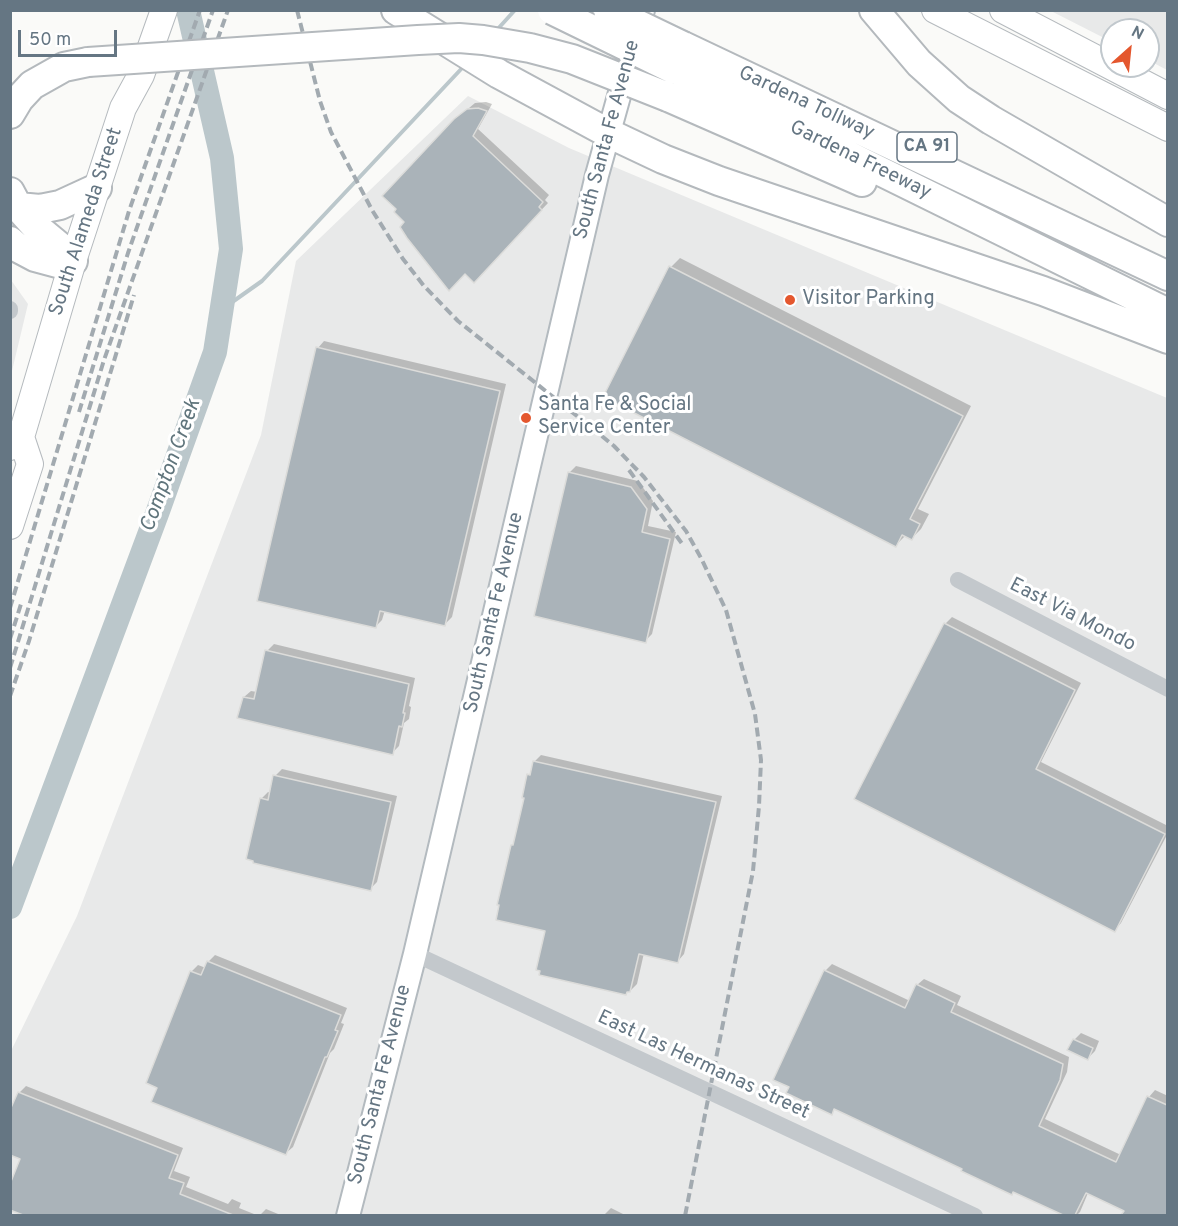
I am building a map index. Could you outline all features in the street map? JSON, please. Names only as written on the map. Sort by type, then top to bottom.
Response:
[{"type":"highway","points":[[396,10],[499,74],[608,133],[663,159],[719,181],[1113,316],[1167,339]]},
{"type":"highway","name":"Gardena Freeway","points":[[552,10],[1167,260]]},
{"type":"highway","name":"Gardena Tollway","points":[[608,10],[678,62],[1167,276]]},
{"type":"highway","name":"Gardena Freeway","points":[[641,10],[678,62]]},
{"type":"highway","points":[[874,10],[903,46],[959,99],[1167,222]]},
{"type":"highway","points":[[10,114],[19,99],[32,85],[64,68],[88,62],[428,40],[483,40],[530,48],[572,59],[678,62],[817,163],[1116,288],[1167,313]]},
{"type":"highway","points":[[14,200],[40,209],[58,206],[97,188]]},
{"type":"highway","points":[[10,241],[18,248],[35,256],[62,264],[73,261],[65,251],[36,227],[14,200]]},
{"type":"main road","name":"South Alameda Street","points":[[10,526],[30,464],[16,442],[123,108],[141,75],[164,10]]},
{"type":"main road","name":"South Santa Fe Avenue","points":[[348,1215],[415,954],[608,133],[641,10]]},
{"type":"main road","points":[[935,10],[1166,123]]},
{"type":"main road","points":[[1003,10],[1167,96]]},
{"type":"street","name":"East Via Mondo","points":[[958,580],[1167,689]]},
{"type":"street","name":"East Las Hermanas Street","points":[[415,954],[975,1215]]},
{"type":"shaded area","points":[[1051,11],[1167,11],[1167,70],[1160,66],[1160,18],[1100,18],[1100,36]]},
{"type":"shaded area","points":[[468,96],[569,148],[1167,398],[1167,1215],[11,1215],[10,1053],[77,916],[261,435],[296,261]]},
{"type":"shaded area","points":[[11,280],[28,304],[11,375]]},
{"type":"building","points":[[478,108],[487,111],[473,136],[543,202],[539,207],[542,210],[474,283],[465,274],[449,291],[407,238],[400,227],[404,222],[394,212],[396,209],[382,196],[454,119],[467,109]]},
{"type":"building","points":[[669,266],[963,416],[910,519],[920,524],[912,540],[902,535],[896,547],[603,397]]},
{"type":"building","points":[[316,347],[500,391],[445,626],[380,611],[376,628],[257,601]]},
{"type":"building","points":[[568,472],[631,487],[647,509],[642,532],[670,539],[646,643],[534,616]]},
{"type":"building","points":[[944,623],[1075,690],[1036,769],[1165,834],[1115,932],[854,799]]},
{"type":"building","points":[[265,650],[409,684],[402,727],[399,726],[393,755],[237,718],[243,697],[254,699]]},
{"type":"building","points":[[533,761],[716,802],[678,963],[639,954],[630,992],[626,995],[539,975],[540,971],[536,970],[545,931],[496,920],[499,905],[497,905],[524,798],[522,798],[527,774],[530,775]]},
{"type":"building","points":[[273,775],[391,802],[371,891],[253,863],[246,859],[260,798],[268,800]]},
{"type":"building","points":[[207,961],[341,1015],[335,1030],[338,1031],[325,1057],[286,1155],[151,1102],[157,1088],[146,1083],[190,971],[201,975]]},
{"type":"building","points":[[824,970],[905,1008],[916,984],[955,1003],[951,1012],[1063,1064],[1060,1080],[1039,1126],[1116,1162],[1147,1096],[1167,1105],[1167,1215],[1121,1215],[1124,1211],[1086,1193],[1075,1215],[1063,1215],[1013,1192],[1012,1195],[834,1109],[832,1115],[786,1093],[789,1087],[773,1080]]},
{"type":"building","points":[[1073,1039],[1093,1048],[1088,1060],[1067,1050]]},
{"type":"building","points":[[18,1092],[178,1155],[169,1178],[184,1183],[180,1194],[233,1215],[23,1215],[10,1210],[10,1184],[20,1159],[10,1155],[10,1110]]},
{"type":"waterway","name":"Compton Creek","points":[[10,907],[215,352],[231,249],[222,158],[188,10]]},
{"type":"waterway","points":[[495,32],[515,10]]},
{"type":"waterway","points":[[221,310],[262,281],[464,66]]},
{"type":"railway","points":[[10,608],[129,211],[200,10]]},
{"type":"railway","points":[[79,412],[128,253],[213,10]]},
{"type":"railway","points":[[10,668],[104,360],[228,10]]},
{"type":"railway","points":[[297,10],[320,101],[331,132],[372,210],[403,259],[424,286],[458,321],[614,446],[644,477],[686,531],[726,610],[755,714],[761,760],[759,806],[753,871],[685,1216]]},
{"type":"railway","points":[[10,696],[29,641],[134,295]]},
{"type":"railway","points":[[629,470],[683,545]]},
{"type":"railway","points":[[10,639],[21,604]]},
{"type":"place","name":"Visitor Parking","points":[[790,300]]},
{"type":"place","name":"Santa Fe & Social Service Center","points":[[526,418]]}]
